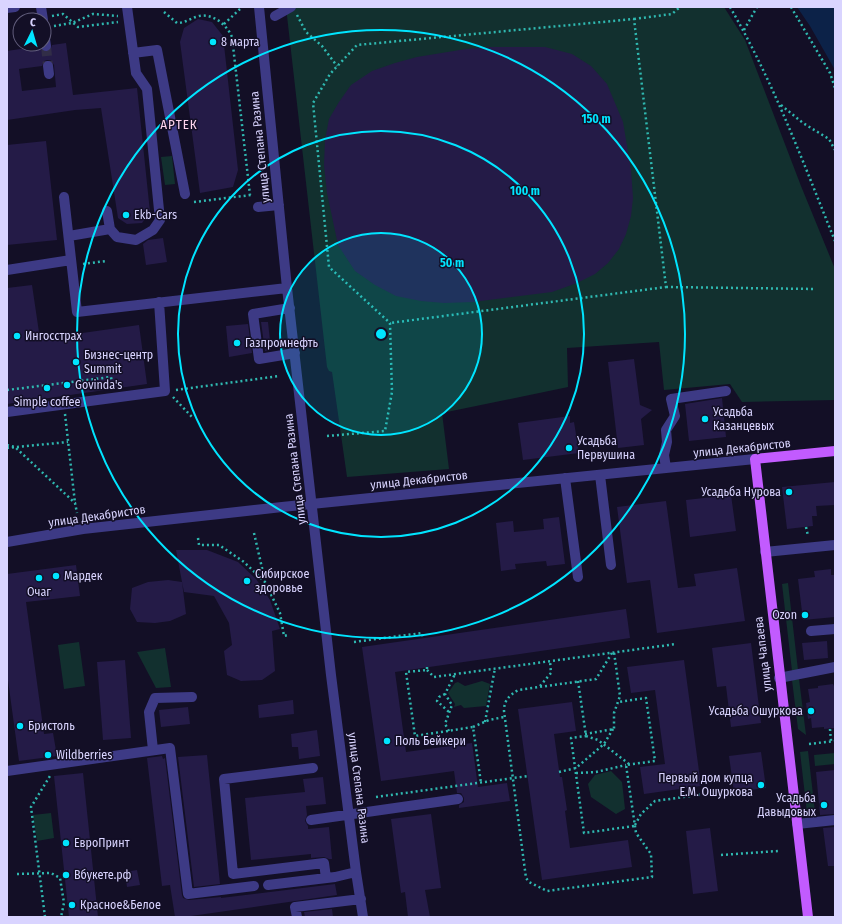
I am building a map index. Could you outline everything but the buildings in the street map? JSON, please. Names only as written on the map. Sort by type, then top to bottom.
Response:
[{"type":"main road","name":"улица Декабристов","points":[[755,459],[835,452]]},
{"type":"main road","name":"улица Чапаева","points":[[755,459],[779,678],[808,917]]},
{"type":"street","points":[[7,8],[15,7]]},
{"type":"street","points":[[275,16],[293,10]]},
{"type":"street","points":[[107,211],[110,229],[118,237],[136,240],[153,230],[160,220],[147,89],[136,73],[128,12]]},
{"type":"street","name":"улица Степана Разина","points":[[260,12],[287,288],[331,675],[363,917]]},
{"type":"street","points":[[134,53],[157,50],[185,194]]},
{"type":"street","points":[[64,197],[77,312],[287,288]]},
{"type":"street","points":[[258,207],[279,205]]},
{"type":"street","points":[[69,236],[110,229]]},
{"type":"street","points":[[7,270],[72,260]]},
{"type":"street","points":[[7,412],[166,391],[159,302]]},
{"type":"street","points":[[290,308],[253,314],[258,358],[295,353]]},
{"type":"street","points":[[666,468],[664,455],[667,442],[666,430],[675,416],[671,399],[726,391]]},
{"type":"street","name":"улица Декабристов","points":[[7,542],[83,529],[755,459]]},
{"type":"street","points":[[600,475],[610,565]]},
{"type":"street","points":[[565,478],[578,577]]},
{"type":"street","points":[[823,547],[835,540]]},
{"type":"street","points":[[765,552],[835,546]]},
{"type":"street","points":[[811,630],[835,629]]},
{"type":"street","points":[[779,678],[835,667]]},
{"type":"street","points":[[153,750],[149,712],[155,698],[192,697]]},
{"type":"street","points":[[7,771],[59,762],[170,748],[188,894],[254,886]]},
{"type":"street","points":[[313,768],[224,779],[233,874],[324,863],[326,878]]},
{"type":"street","points":[[311,820],[458,799]]},
{"type":"street","points":[[797,824],[835,820]]},
{"type":"street","points":[[268,885],[326,878],[356,872]]},
{"type":"street","points":[[297,917],[295,907],[361,899]]},
{"type":"path","points":[[327,436],[385,431],[392,392],[390,323],[329,267],[313,103],[330,74],[357,45],[634,19],[672,14],[680,7]]},
{"type":"path","points":[[730,7],[744,31],[779,104],[835,241]]},
{"type":"path","points":[[744,31],[757,7]]},
{"type":"path","points":[[791,7],[830,74],[835,88]]},
{"type":"path","points":[[224,24],[240,9]]},
{"type":"path","points":[[293,10],[306,32],[322,46],[337,66]]},
{"type":"path","points":[[52,25],[72,23],[93,14],[128,12]]},
{"type":"path","points":[[52,16],[62,14],[78,27],[118,22],[128,12]]},
{"type":"path","points":[[164,12],[177,23],[184,23],[199,16],[212,18],[224,24],[229,31],[232,38],[250,195]]},
{"type":"path","points":[[634,19],[666,287]]},
{"type":"path","points":[[779,104],[829,139],[835,150]]},
{"type":"path","points":[[194,202],[255,195]]},
{"type":"path","points":[[96,262],[106,261]]},
{"type":"path","points":[[390,323],[666,287],[816,289]]},
{"type":"path","points":[[178,389],[279,376]]},
{"type":"path","points":[[7,390],[112,377],[113,389]]},
{"type":"path","points":[[179,402],[192,416]]},
{"type":"path","points":[[65,418],[77,513]]},
{"type":"path","points":[[7,448],[68,442]]},
{"type":"path","points":[[7,445],[16,447],[75,503]]},
{"type":"path","points":[[254,533],[265,582],[280,613],[284,636],[288,636]]},
{"type":"path","points":[[198,538],[199,545],[219,545],[244,562],[265,582]]},
{"type":"path","points":[[354,642],[422,633],[423,638]]},
{"type":"path","points":[[504,717],[473,727],[415,736],[406,672],[427,668],[434,677],[676,644]]},
{"type":"path","points":[[585,735],[604,744],[628,764],[634,826],[636,833],[651,854],[652,877],[547,891],[529,882],[526,878],[504,717],[504,703],[509,695],[518,690],[596,678],[613,653]]},
{"type":"path","points":[[559,772],[576,768],[604,744],[614,729],[614,713],[620,696],[613,653]]},
{"type":"path","points":[[540,686],[551,673],[550,661]]},
{"type":"path","points":[[485,722],[495,668]]},
{"type":"path","points":[[449,712],[437,701],[439,697],[445,694],[455,674]]},
{"type":"path","points":[[578,681],[585,735]]},
{"type":"path","points":[[445,694],[452,705],[444,724],[449,731]]},
{"type":"path","points":[[576,773],[596,772],[628,764],[655,761],[646,698],[618,702]]},
{"type":"path","points":[[473,727],[481,782]]},
{"type":"path","points":[[614,729],[571,738],[584,833],[634,826]]},
{"type":"path","points":[[830,729],[831,741]]},
{"type":"path","points":[[809,744],[835,741]]},
{"type":"path","points":[[45,917],[30,807],[59,762]]},
{"type":"path","points":[[376,797],[528,776]]},
{"type":"path","points":[[634,826],[641,814],[654,801],[713,793]]},
{"type":"path","points":[[721,855],[778,851]]},
{"type":"path","points":[[17,874],[51,873],[60,878],[64,903],[62,917]]},
{"type":"green space","points":[[286,7],[724,7],[745,40],[801,186],[835,269],[835,400],[742,402],[730,384],[664,390],[659,342],[567,348],[568,387],[442,413],[449,469],[347,477],[332,372],[329,371],[327,367]]},
{"type":"green space","points":[[172,156],[175,184],[165,185],[161,157]]},
{"type":"green space","points":[[788,583],[798,670],[792,671],[782,584]]},
{"type":"green space","points":[[79,642],[85,686],[64,689],[58,645]]},
{"type":"green space","points":[[165,648],[171,687],[156,688],[137,652]]},
{"type":"green space","points":[[799,679],[806,735],[798,729],[792,680]]},
{"type":"green space","points":[[482,681],[490,684],[486,706],[464,708],[461,705],[454,707],[455,704],[448,693],[455,683],[458,682],[465,686]]},
{"type":"green space","points":[[808,751],[815,812],[807,813],[800,752]]},
{"type":"green space","points":[[835,753],[835,764],[815,766],[814,755]]},
{"type":"green space","points":[[611,771],[622,782],[625,809],[616,814],[591,797],[588,784],[595,775]]},
{"type":"green space","points":[[51,813],[54,838],[37,841],[33,815]]},
{"type":"water","points":[[797,7],[835,7],[835,70],[810,26]]},
{"type":"tunnel","points":[[47,52],[48,66]]},
{"type":"place","name":"8 марта","points":[[213,42]]},
{"type":"place","name":"Ekb-Cars","points":[[126,215]]},
{"type":"place","name":"Ингосстрах","points":[[17,336]]},
{"type":"place","name":"Газпромнефть","points":[[237,343]]},
{"type":"place","name":"Бизнес-центр Summit","points":[[76,362]]},
{"type":"place","name":"Govinda's","points":[[67,385]]},
{"type":"place","name":"Simple coffee","points":[[47,388]]},
{"type":"place","name":"Усадьба Казанцевых","points":[[705,419]]},
{"type":"place","name":"Усадьба Первушина","points":[[569,448]]},
{"type":"place","name":"Усадьба Нурова","points":[[789,492]]},
{"type":"place","name":"Мардек","points":[[56,576]]},
{"type":"place","name":"Очаг","points":[[39,578]]},
{"type":"place","name":"Сибирское здоровье","points":[[247,581]]},
{"type":"place","name":"Ozon","points":[[805,615]]},
{"type":"place","name":"Усадьба Ошуркова","points":[[811,711]]},
{"type":"place","name":"Бристоль","points":[[20,726]]},
{"type":"place","name":"Поль Бейкери","points":[[387,741]]},
{"type":"place","name":"Wildberries","points":[[48,755]]},
{"type":"place","name":"Первый дом купца Е.М. Ошуркова","points":[[761,785]]},
{"type":"place","name":"Усадьба Давыдовых","points":[[824,805]]},
{"type":"place","name":"ЕвроПринт","points":[[66,843]]},
{"type":"place","name":"Вбукете.рф","points":[[66,875]]},
{"type":"place","name":"Красное&Белое","points":[[72,905]]},
{"type":"district","name":"АРТЕК","points":[[179,124]]}]
